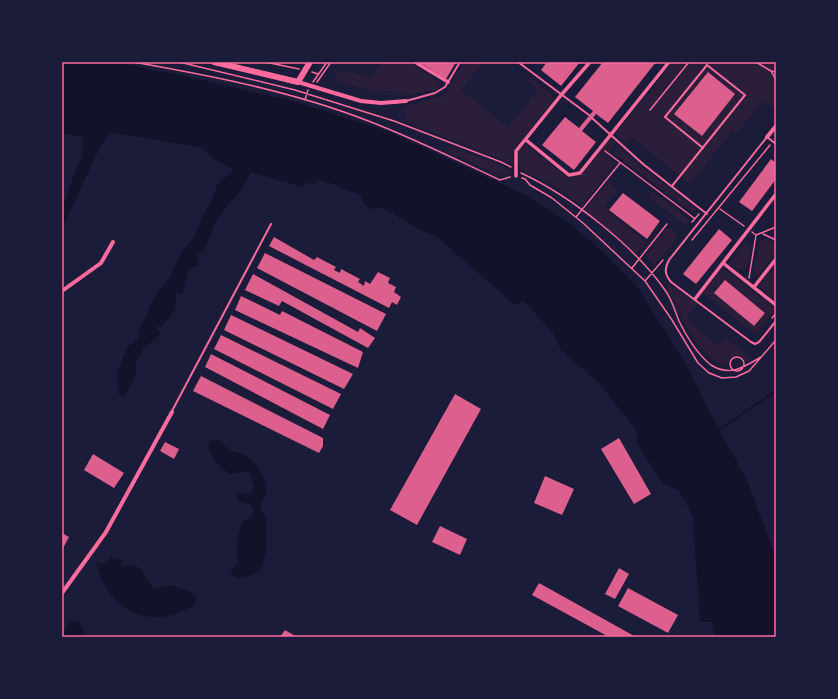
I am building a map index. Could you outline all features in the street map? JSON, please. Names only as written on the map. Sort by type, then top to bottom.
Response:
[{"type":"main road","points":[[214,62],[298,82],[310,62]]},
{"type":"street","points":[[415,62],[448,82]]},
{"type":"street","points":[[516,176],[516,151],[590,62]]},
{"type":"street","points":[[526,140],[569,175],[580,173],[669,62]]},
{"type":"street","points":[[298,82],[361,101],[381,103],[406,101]]},
{"type":"street","points":[[767,137],[776,126]]},
{"type":"street","points":[[695,299],[776,194]]},
{"type":"street","points":[[62,291],[101,263],[113,242]]},
{"type":"street","points":[[754,287],[776,259]]},
{"type":"street","points":[[723,263],[776,305]]},
{"type":"street","points":[[62,593],[106,532],[172,412]]},
{"type":"lane","points":[[406,101],[435,93],[445,87],[460,62]]},
{"type":"lane","points":[[518,62],[589,115]]},
{"type":"lane","points":[[672,186],[703,148],[745,95],[707,65],[665,117],[703,148]]},
{"type":"lane","points":[[592,118],[707,214]]},
{"type":"lane","points":[[776,144],[767,137],[665,266],[666,277],[671,282],[747,339],[756,344],[776,321]]},
{"type":"lane","points":[[172,412],[271,224]]},
{"type":"path","points":[[133,62],[263,88],[311,102],[370,121],[500,180],[516,176],[525,179],[530,185],[552,198],[576,217],[645,281],[672,320],[698,363],[709,373],[722,378],[736,377],[750,371],[776,340]]},
{"type":"path","points":[[179,62],[296,90],[394,121],[501,162],[552,189],[582,210],[640,260],[666,292],[674,306],[679,321],[704,358],[724,371],[741,369],[762,356]]},
{"type":"path","points":[[265,62],[306,69],[318,74]]},
{"type":"path","points":[[313,87],[331,62]]},
{"type":"path","points":[[650,110],[689,62]]},
{"type":"path","points":[[756,62],[770,71],[776,72]]},
{"type":"path","points":[[770,71],[776,80]]},
{"type":"path","points":[[689,244],[772,141]]},
{"type":"path","points":[[600,147],[704,226]]},
{"type":"path","points":[[576,217],[620,162]]},
{"type":"path","points":[[719,208],[756,235],[763,234],[776,227]]},
{"type":"path","points":[[632,268],[640,260],[667,224]]},
{"type":"path","points":[[763,234],[776,240]]},
{"type":"path","points":[[748,283],[756,235]]},
{"type":"path","points":[[771,319],[776,313]]},
{"type":"path","points":[[736,370],[732,368],[731,364],[732,360],[736,357],[744,361],[744,366],[741,369]]},
{"type":"shaded area","points":[[62,62],[114,62],[193,78],[292,101],[390,132],[527,196],[568,222],[604,253],[636,285],[686,364],[711,415],[747,480],[776,558],[776,637],[714,637],[712,622],[700,622],[693,517],[679,490],[663,484],[637,443],[636,430],[600,384],[561,350],[553,333],[523,300],[515,305],[436,236],[424,232],[383,208],[372,209],[363,204],[361,195],[319,179],[314,184],[309,182],[302,187],[251,172],[238,195],[230,202],[215,223],[205,249],[197,255],[199,265],[189,269],[182,294],[176,293],[175,309],[162,326],[155,327],[161,333],[143,349],[140,357],[135,362],[136,372],[132,384],[124,396],[119,395],[117,373],[127,348],[138,338],[140,327],[147,315],[153,299],[171,275],[182,251],[195,237],[201,219],[212,200],[217,185],[234,170],[214,159],[202,148],[110,132],[95,157],[62,229],[62,209],[78,164],[82,158],[84,137],[62,133]]},
{"type":"shaded area","points":[[382,62],[409,62],[441,83],[436,90],[401,96],[390,91],[376,92],[334,80],[339,70],[371,77]]},
{"type":"shaded area","points":[[464,62],[483,62],[461,90],[508,128],[538,90],[528,81],[530,77],[552,95],[554,99],[514,149],[512,154],[513,165],[408,123],[402,107],[444,96]]},
{"type":"shaded area","points":[[672,62],[776,62],[776,108],[775,109],[763,100],[736,134],[732,131],[690,184],[633,138],[625,143],[615,133],[651,91]]},
{"type":"shaded area","points":[[610,138],[616,142],[606,156],[616,163],[582,206],[560,189],[520,169],[518,151],[526,145],[568,177],[580,176]]},
{"type":"shaded area","points":[[618,146],[640,166],[697,209],[693,213],[613,153]]},
{"type":"shaded area","points":[[449,147],[497,163],[513,174],[502,176],[447,152]]},
{"type":"shaded area","points":[[608,181],[618,190],[603,207],[646,242],[636,254],[584,210]]},
{"type":"shaded area","points":[[652,191],[690,220],[685,225],[649,197]]},
{"type":"shaded area","points":[[667,227],[679,236],[655,265],[646,256]]},
{"type":"shaded area","points":[[767,239],[776,245],[776,252],[758,276],[753,273],[759,242]]},
{"type":"shaded area","points":[[745,243],[751,246],[748,265],[744,269],[738,269],[730,264],[731,260]]},
{"type":"shaded area","points":[[776,264],[776,301],[760,287],[760,284]]},
{"type":"shaded area","points":[[721,269],[725,270],[776,309],[758,332],[753,333],[703,293]]},
{"type":"shaded area","points":[[669,284],[698,304],[687,317],[696,328],[718,346],[725,338],[753,359],[745,362],[741,356],[736,356],[727,365],[717,362],[707,355],[691,334],[671,298],[666,288]]},
{"type":"shaded area","points":[[218,439],[230,451],[237,452],[250,459],[260,471],[266,485],[266,494],[260,510],[266,516],[266,551],[261,570],[247,577],[238,579],[230,574],[238,562],[238,535],[243,521],[251,518],[253,509],[250,504],[237,500],[237,493],[248,494],[254,489],[251,473],[244,472],[230,474],[212,457],[209,442]]},
{"type":"shaded area","points":[[111,557],[122,560],[122,567],[128,565],[138,567],[142,570],[153,589],[165,586],[176,586],[186,590],[196,597],[194,605],[178,613],[162,617],[147,616],[133,612],[120,604],[109,593],[101,579],[96,562],[102,564],[108,562]]},
{"type":"shaded area","points":[[78,621],[84,632],[89,637],[62,637],[70,622]]},
{"type":"building","points":[[419,62],[456,62],[446,79]]},
{"type":"building","points":[[547,62],[580,62],[561,86],[541,70]]},
{"type":"building","points":[[603,62],[656,62],[608,123],[596,114],[582,131],[596,142],[574,170],[542,145],[565,117],[579,128],[593,111],[575,97]]},
{"type":"building","points":[[708,72],[735,94],[702,136],[674,114]]},
{"type":"building","points":[[771,159],[776,163],[776,179],[752,211],[739,202]]},
{"type":"building","points":[[623,193],[660,221],[647,239],[609,210]]},
{"type":"building","points":[[719,229],[732,240],[696,284],[683,274]]},
{"type":"building","points":[[274,237],[314,260],[317,257],[336,267],[334,270],[340,273],[341,269],[360,279],[358,282],[364,286],[365,281],[370,284],[378,272],[390,278],[388,283],[396,287],[394,292],[401,297],[397,305],[392,302],[389,308],[269,246]]},
{"type":"building","points":[[265,253],[386,314],[377,331],[257,268]]},
{"type":"building","points":[[253,274],[358,332],[360,328],[375,338],[368,348],[282,301],[279,306],[245,290]]},
{"type":"building","points":[[725,280],[765,313],[754,326],[714,293]]},
{"type":"building","points":[[241,296],[280,315],[282,311],[363,352],[358,368],[235,310]]},
{"type":"building","points":[[231,315],[353,374],[344,389],[224,330]]},
{"type":"building","points":[[221,335],[341,394],[333,409],[214,349]]},
{"type":"building","points":[[211,354],[330,415],[323,429],[205,367]]},
{"type":"building","points":[[201,376],[323,438],[323,446],[319,453],[193,391]]},
{"type":"building","points":[[455,394],[481,409],[417,525],[390,510]]},
{"type":"building","points":[[619,438],[651,494],[634,504],[601,449]]},
{"type":"building","points":[[165,442],[179,449],[174,459],[160,451]]},
{"type":"building","points":[[93,454],[124,473],[114,488],[84,470]]},
{"type":"building","points":[[545,476],[574,489],[562,515],[534,503]]},
{"type":"building","points":[[440,526],[467,539],[460,555],[432,542]]},
{"type":"building","points":[[62,533],[69,537],[62,550]]},
{"type":"building","points":[[619,568],[629,574],[615,599],[605,594]]},
{"type":"building","points":[[539,583],[636,637],[609,637],[532,595]]},
{"type":"building","points":[[628,588],[678,615],[668,633],[618,606]]},
{"type":"building","points":[[285,630],[297,637],[280,637]]},
{"type":"waterway","points":[[717,431],[776,391]]}]
